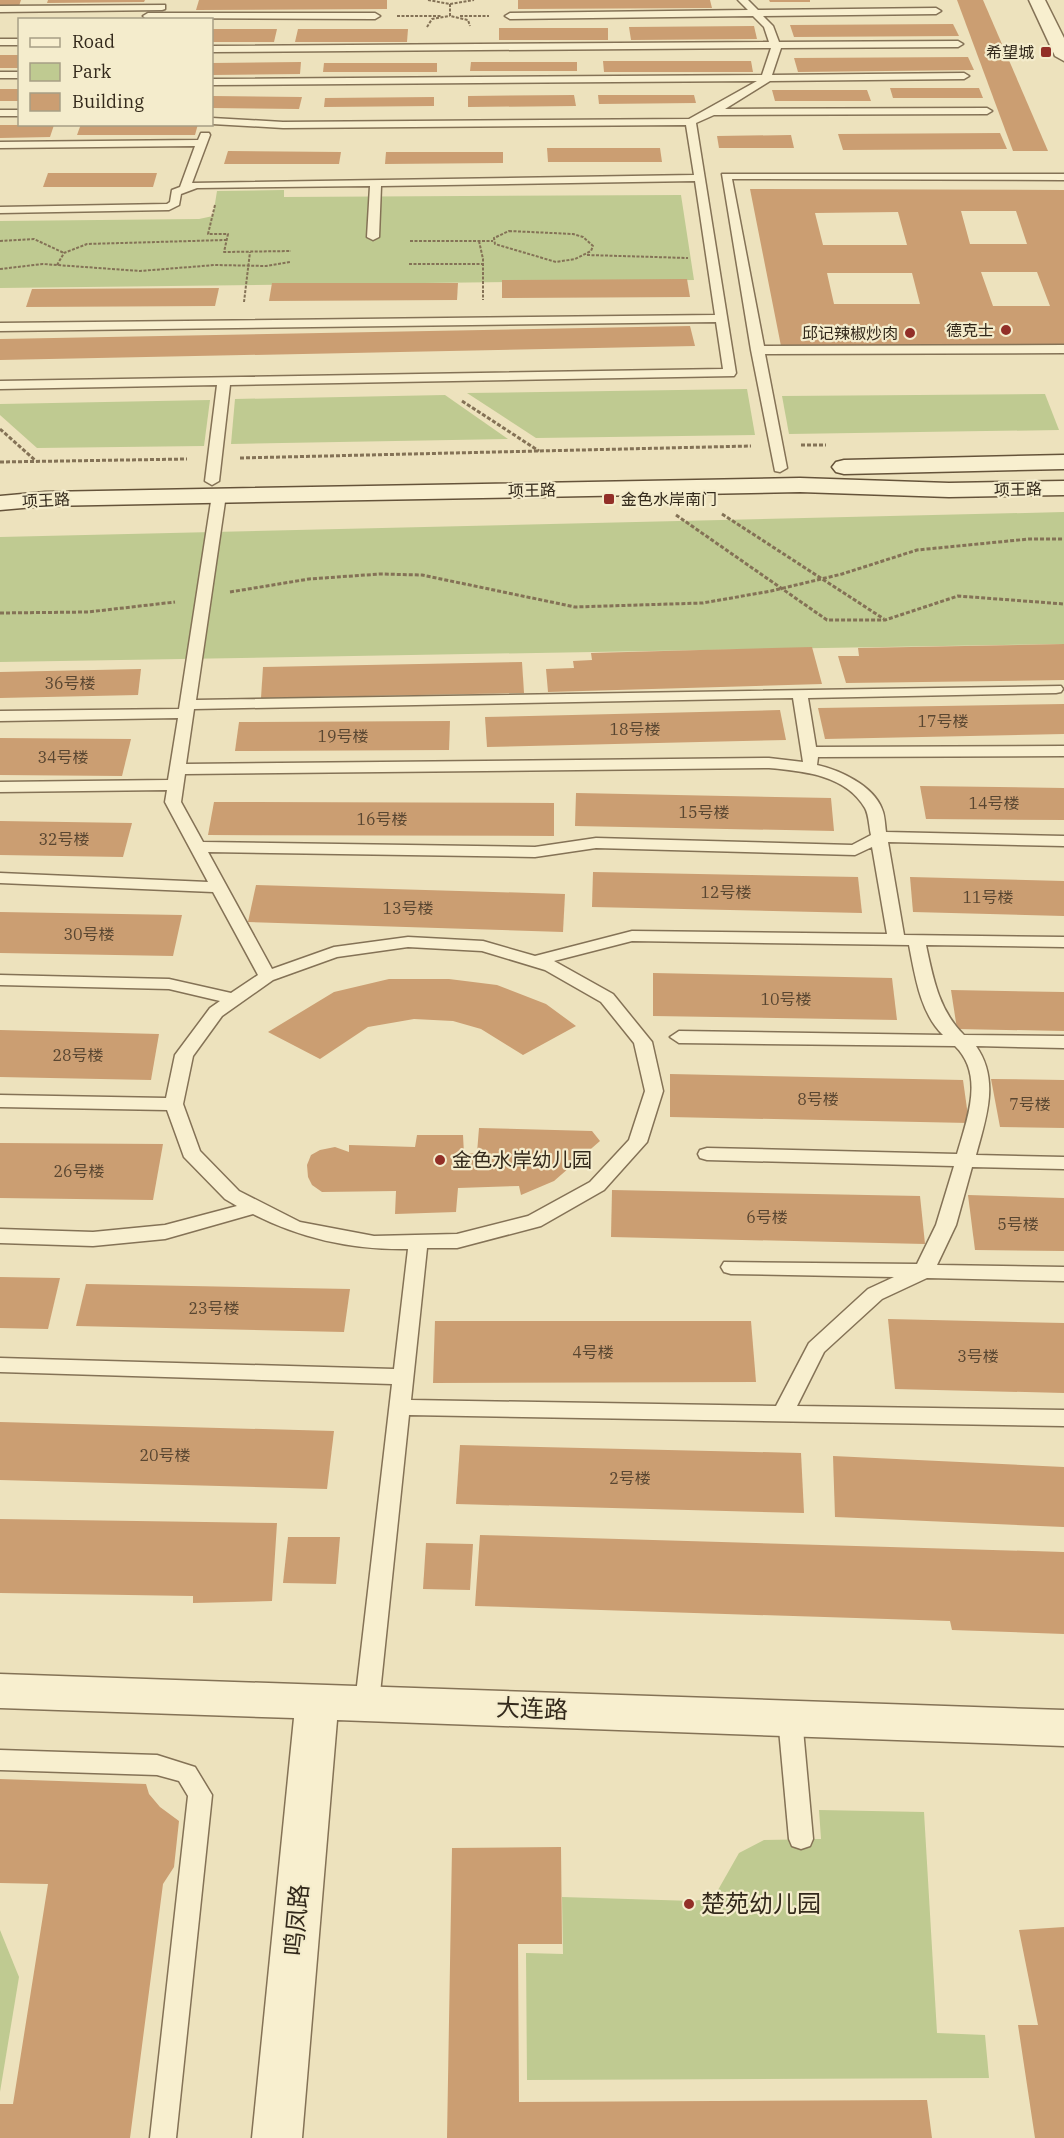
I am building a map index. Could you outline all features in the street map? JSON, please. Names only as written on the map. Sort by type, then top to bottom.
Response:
[{"type":"main road","points":[[1044,1],[1064,56]]},
{"type":"main road","name":"项王路","points":[[0,486],[778,457],[1064,462]]},
{"type":"main road","name":"项王路","points":[[0,503],[215,479],[800,485],[949,490],[1064,488]]},
{"type":"main road","name":"大连路","points":[[0,1691],[790,1718],[1063,1732]]},
{"type":"main road","name":"鸣凤路","points":[[277,2138],[316,1702]]},
{"type":"lane","points":[[146,18],[172,0]]},
{"type":"lane","points":[[214,122],[283,125],[692,122],[729,103],[765,78],[777,51],[768,26],[743,0]]},
{"type":"lane","points":[[0,9],[162,7]]},
{"type":"lane","points":[[510,16],[936,11]]},
{"type":"lane","points":[[146,18],[375,16]]},
{"type":"lane","points":[[0,42],[18,42]]},
{"type":"lane","points":[[213,50],[958,44]]},
{"type":"lane","points":[[0,75],[18,75]]},
{"type":"lane","points":[[213,82],[964,76]]},
{"type":"lane","points":[[711,112],[987,111]]},
{"type":"lane","points":[[0,113],[18,113]]},
{"type":"lane","points":[[692,122],[722,318],[746,372],[778,457]]},
{"type":"lane","points":[[185,187],[200,143],[211,126]]},
{"type":"lane","points":[[0,145],[200,143]]},
{"type":"lane","points":[[746,372],[758,350],[726,176],[1064,177]]},
{"type":"lane","points":[[0,210],[169,207],[175,203],[176,192],[185,187],[700,178]]},
{"type":"lane","points":[[373,237],[376,182]]},
{"type":"lane","points":[[0,327],[722,318]]},
{"type":"lane","points":[[758,350],[1064,350]]},
{"type":"lane","points":[[0,385],[746,372]]},
{"type":"lane","points":[[224,381],[204,598],[174,802],[267,976]]},
{"type":"lane","points":[[0,716],[800,693],[1056,689]]},
{"type":"lane","points":[[800,693],[810,759]]},
{"type":"lane","points":[[178,769],[757,763],[810,759],[1064,751]]},
{"type":"lane","points":[[810,759],[861,790],[874,808],[896,939]]},
{"type":"lane","points":[[0,787],[176,785]]},
{"type":"lane","points":[[197,847],[535,852],[596,843],[855,850],[879,837],[1064,841]]},
{"type":"lane","points":[[0,878],[219,887]]},
{"type":"lane","points":[[535,961],[632,936],[1064,942]]},
{"type":"lane","points":[[783,1413],[816,1348],[875,1294],[924,1271],[946,1225],[978,1114],[981,1073],[970,1051],[943,1025],[926,987],[916,939]]},
{"type":"lane","points":[[408,942],[483,946],[535,961],[551,966],[607,998],[642,1042],[654,1091],[638,1142],[597,1186],[534,1221],[457,1241],[374,1243],[296,1227],[255,1207],[232,1195],[191,1153],[174,1104],[184,1055],[216,1012],[267,976],[334,952],[408,942]]},
{"type":"lane","points":[[0,980],[169,984],[233,999]]},
{"type":"lane","points":[[679,1036],[1064,1042]]},
{"type":"lane","points":[[0,1101],[174,1104]]},
{"type":"lane","points":[[707,1154],[1064,1163]]},
{"type":"lane","points":[[0,1236],[93,1239],[165,1232],[255,1207]]},
{"type":"lane","points":[[367,1703],[418,1242]]},
{"type":"lane","points":[[731,1267],[1064,1274]]},
{"type":"lane","points":[[0,1365],[403,1377]]},
{"type":"lane","points":[[399,1407],[1064,1418]]},
{"type":"lane","points":[[790,1718],[801,1839]]},
{"type":"lane","points":[[0,1760],[158,1765],[187,1774],[200,1795],[163,2138]]},
{"type":"path","points":[[428,0],[455,4],[474,0]]},
{"type":"path","points":[[375,16],[441,16]]},
{"type":"path","points":[[215,204],[208,234],[228,234],[224,252],[291,252]]},
{"type":"path","points":[[493,241],[497,235],[509,231],[573,234],[583,237],[593,246],[586,255]]},
{"type":"path","points":[[0,241],[35,238],[45,240],[64,253]]},
{"type":"path","points":[[57,265],[64,253],[74,248],[101,243],[226,240]]},
{"type":"path","points":[[410,241],[493,241],[499,246],[520,250],[525,255],[543,260],[567,261],[586,255],[712,259]]},
{"type":"path","points":[[479,241],[483,264],[483,321]]},
{"type":"path","points":[[241,324],[250,252]]},
{"type":"path","points":[[0,269],[43,264],[140,271],[290,262]]},
{"type":"path","points":[[409,264],[483,264]]},
{"type":"path","points":[[426,377],[539,451]]},
{"type":"path","points":[[0,429],[36,462]]},
{"type":"path","points":[[0,462],[36,462],[215,479],[539,451],[778,457],[833,445]]},
{"type":"path","points":[[717,511],[885,620]]},
{"type":"path","points":[[671,512],[826,620],[885,620],[958,596],[1064,604]]},
{"type":"path","points":[[0,613],[64,614],[127,610],[309,579],[380,574],[422,575],[575,607],[703,603],[781,588],[917,550],[1029,539],[1064,539]]},
{"type":"green space","points":[[284,190],[284,197],[681,195],[694,280],[0,288],[0,221],[199,219],[213,216],[217,191]]},
{"type":"green space","points":[[747,389],[755,435],[536,438],[467,393]]},
{"type":"green space","points":[[1045,394],[1059,430],[789,434],[782,396]]},
{"type":"green space","points":[[445,395],[508,439],[231,444],[235,399]]},
{"type":"green space","points":[[210,400],[204,446],[37,448],[0,415],[0,404]]},
{"type":"green space","points":[[1064,512],[1064,644],[0,662],[0,537]]},
{"type":"green space","points":[[819,1810],[924,1812],[937,2033],[985,2035],[989,2078],[527,2080],[526,1953],[563,1954],[562,1897],[694,1901],[714,1897],[739,1853],[764,1840],[821,1839]]},
{"type":"green space","points":[[0,1930],[19,1977],[0,2092]]},
{"type":"building","points":[[0,0],[21,0],[19,6],[0,5]]},
{"type":"building","points":[[48,0],[145,0],[144,2],[47,3]]},
{"type":"building","points":[[199,0],[387,0],[387,9],[196,10]]},
{"type":"building","points":[[518,0],[710,0],[712,8],[518,9]]},
{"type":"building","points":[[769,0],[810,0],[810,2],[770,2]]},
{"type":"building","points":[[957,0],[983,0],[1048,151],[1013,151]]},
{"type":"building","points":[[953,24],[959,36],[794,37],[790,25]]},
{"type":"building","points":[[754,26],[757,39],[631,40],[629,27]]},
{"type":"building","points":[[499,28],[608,28],[608,40],[499,40]]},
{"type":"building","points":[[213,29],[277,29],[274,42],[213,42]]},
{"type":"building","points":[[298,29],[408,29],[407,42],[295,42]]},
{"type":"building","points":[[0,55],[18,55],[18,68],[0,68]]},
{"type":"building","points":[[968,57],[974,70],[798,72],[794,58]]},
{"type":"building","points":[[603,61],[751,61],[753,72],[604,72]]},
{"type":"building","points":[[301,62],[300,74],[213,75],[213,63]]},
{"type":"building","points":[[471,62],[577,62],[577,71],[470,71]]},
{"type":"building","points":[[324,63],[437,63],[437,72],[323,72]]},
{"type":"building","points":[[890,88],[979,88],[983,98],[893,98]]},
{"type":"building","points":[[0,89],[18,89],[18,101],[0,101]]},
{"type":"building","points":[[772,90],[867,90],[871,101],[775,101]]},
{"type":"building","points":[[574,95],[576,106],[468,107],[468,96]]},
{"type":"building","points":[[598,95],[694,95],[696,103],[599,104]]},
{"type":"building","points":[[213,96],[302,97],[299,109],[213,108]]},
{"type":"building","points":[[434,97],[434,106],[324,107],[325,98]]},
{"type":"building","points":[[0,125],[54,126],[50,137],[0,138]]},
{"type":"building","points":[[80,126],[197,126],[195,135],[77,135]]},
{"type":"building","points":[[1000,133],[1007,149],[843,150],[838,134]]},
{"type":"building","points":[[791,135],[794,148],[719,148],[717,136]]},
{"type":"building","points":[[547,148],[660,148],[662,162],[548,162]]},
{"type":"building","points":[[228,151],[341,152],[339,164],[224,164]]},
{"type":"building","points":[[386,152],[503,152],[503,163],[385,164]]},
{"type":"building","points":[[48,173],[157,173],[153,187],[43,187]]},
{"type":"building","points":[[750,189],[1064,190],[1064,344],[781,346]],"holes":[[[961,211],[1016,211],[1027,244],[970,244]],[[898,212],[907,245],[823,245],[815,213]],[[981,272],[1037,272],[1050,306],[993,306]],[[827,273],[912,273],[920,304],[834,304]]]},
{"type":"building","points":[[687,279],[690,297],[502,298],[502,280]]},
{"type":"building","points":[[272,283],[458,283],[457,300],[269,301]]},
{"type":"building","points":[[219,288],[215,306],[26,307],[32,289]]},
{"type":"building","points":[[690,326],[695,346],[0,360],[0,339]]},
{"type":"building","points":[[1064,644],[1064,680],[846,683],[838,656],[859,656],[858,648]]},
{"type":"building","points":[[812,647],[822,684],[548,692],[546,669],[574,668],[573,661],[592,660],[591,653]]},
{"type":"building","points":[[522,662],[524,693],[261,698],[263,667]]},
{"type":"building","points":[[141,669],[138,695],[0,698],[0,672]]},
{"type":"building","points":[[1064,704],[1064,734],[825,739],[818,708]]},
{"type":"building","points":[[780,710],[786,740],[487,747],[485,717]]},
{"type":"building","points":[[450,721],[449,750],[235,751],[239,722]]},
{"type":"building","points":[[0,738],[131,739],[122,776],[0,775]]},
{"type":"building","points":[[920,786],[1064,788],[1064,820],[926,819]]},
{"type":"building","points":[[576,793],[831,798],[834,831],[575,826]]},
{"type":"building","points":[[214,802],[554,803],[554,836],[208,835]]},
{"type":"building","points":[[0,821],[132,823],[123,857],[0,855]]},
{"type":"building","points":[[593,872],[858,877],[862,913],[592,907]]},
{"type":"building","points":[[910,877],[1064,881],[1064,916],[913,912]]},
{"type":"building","points":[[256,885],[565,894],[563,932],[248,922]]},
{"type":"building","points":[[0,912],[182,915],[173,956],[0,953]]},
{"type":"building","points":[[653,973],[892,978],[897,1020],[653,1016]]},
{"type":"building","points":[[389,979],[449,979],[497,985],[546,1004],[576,1026],[523,1055],[481,1029],[453,1021],[414,1019],[368,1027],[320,1059],[268,1032],[334,992]]},
{"type":"building","points":[[951,990],[1064,992],[1064,1031],[957,1029]]},
{"type":"building","points":[[0,1030],[159,1034],[151,1080],[0,1077]]},
{"type":"building","points":[[670,1074],[963,1080],[969,1123],[670,1117]]},
{"type":"building","points":[[991,1079],[1064,1080],[1064,1128],[1000,1127]]},
{"type":"building","points":[[479,1128],[592,1131],[600,1141],[554,1181],[521,1195],[519,1186],[458,1188],[456,1212],[395,1214],[396,1191],[322,1192],[312,1185],[308,1177],[307,1165],[311,1155],[320,1150],[335,1147],[349,1152],[349,1145],[415,1147],[417,1135],[463,1135],[464,1154],[477,1153]]},
{"type":"building","points":[[0,1143],[163,1144],[153,1200],[0,1198]]},
{"type":"building","points":[[612,1190],[920,1196],[925,1244],[611,1237]]},
{"type":"building","points":[[968,1195],[1064,1198],[1064,1251],[975,1250]]},
{"type":"building","points":[[0,1277],[60,1278],[48,1329],[0,1328]]},
{"type":"building","points":[[86,1284],[350,1289],[344,1332],[76,1326]]},
{"type":"building","points":[[888,1319],[1064,1323],[1064,1393],[895,1389]]},
{"type":"building","points":[[435,1321],[751,1321],[756,1382],[433,1383]]},
{"type":"building","points":[[0,1422],[334,1431],[327,1489],[0,1480]]},
{"type":"building","points":[[460,1445],[801,1453],[804,1513],[456,1504]]},
{"type":"building","points":[[833,1456],[1064,1467],[1064,1527],[835,1517]]},
{"type":"building","points":[[0,1519],[277,1523],[272,1601],[193,1603],[193,1596],[0,1593]]},
{"type":"building","points":[[480,1535],[1064,1552],[1064,1634],[952,1630],[950,1621],[475,1606]]},
{"type":"building","points":[[288,1537],[340,1537],[336,1584],[283,1583]]},
{"type":"building","points":[[426,1543],[473,1544],[470,1590],[423,1589]]},
{"type":"building","points":[[0,1779],[146,1784],[149,1794],[160,1807],[179,1821],[174,1867],[163,1884],[130,2138],[0,2138],[0,2104],[13,2104],[48,1884],[0,1883]]},
{"type":"building","points":[[561,1847],[562,1944],[518,1944],[519,2102],[927,2100],[932,2138],[447,2138],[452,1848]]},
{"type":"building","points":[[1064,1927],[1064,2138],[1035,2138],[1018,2025],[1038,2025],[1019,1930]]},
{"type":"place","name":"希望城","points":[[1046,52]]},
{"type":"place","name":"德克士","points":[[1006,330]]},
{"type":"place","name":"邱记辣椒炒肉","points":[[910,333]]},
{"type":"place","name":"金色水岸南门","points":[[609,499]]},
{"type":"place","name":"金色水岸幼儿园","points":[[440,1160]]},
{"type":"place","name":"楚苑幼儿园","points":[[689,1904]]}]
